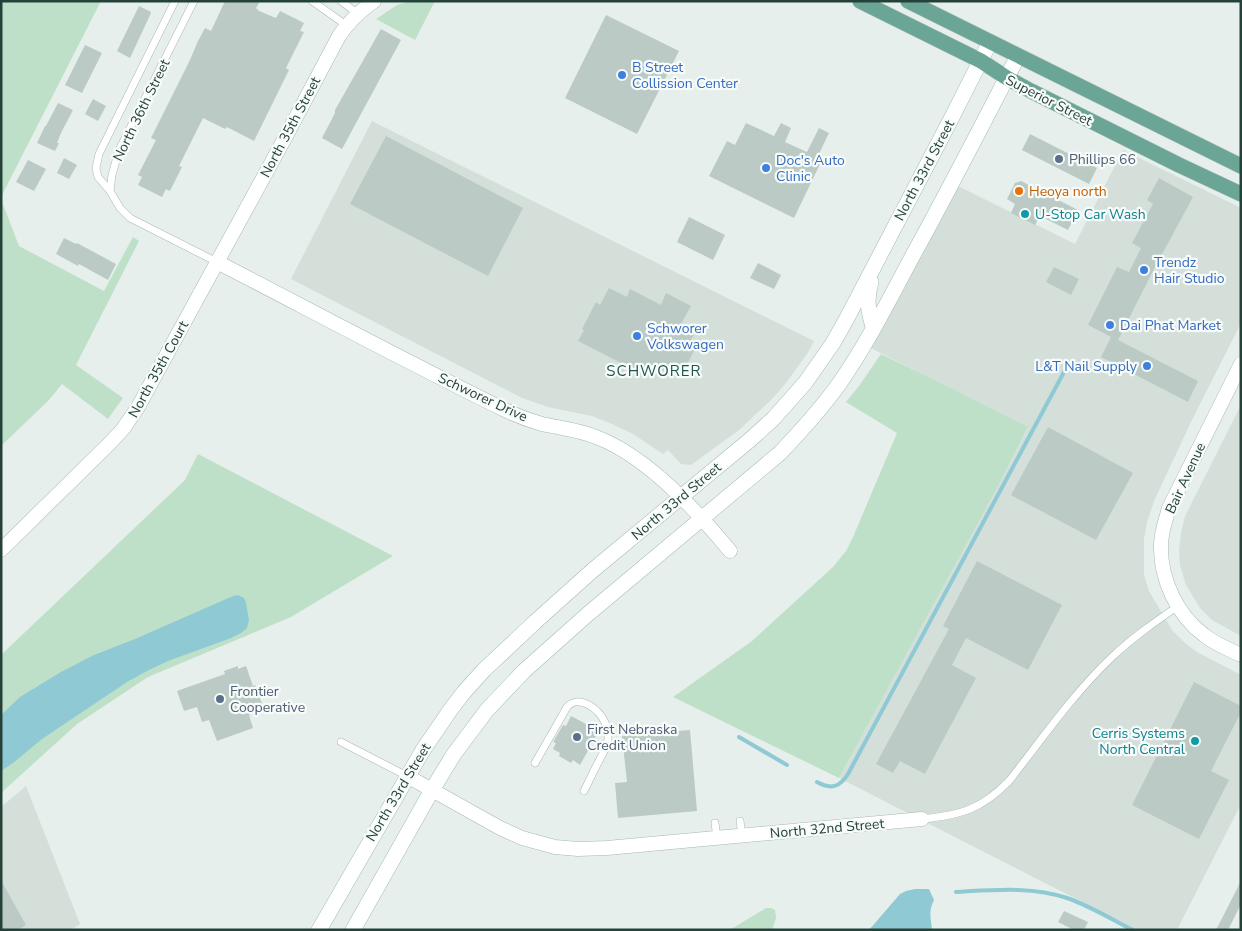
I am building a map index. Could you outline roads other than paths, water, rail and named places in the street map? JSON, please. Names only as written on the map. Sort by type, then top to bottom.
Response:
[{"type":"main road","name":"Superior Street","points":[[860,1],[981,61],[1007,78],[1179,165],[1241,194]]},
{"type":"main road","name":"Superior Street","points":[[908,1],[1241,166]]},
{"type":"main road","name":"North 33rd Street","points":[[319,930],[422,750],[451,709],[484,670],[535,622],[766,425],[805,383],[833,343],[990,42]]},
{"type":"main road","name":"North 33rd Street","points":[[353,930],[454,754],[470,731],[499,697],[524,671],[588,614],[780,453],[802,430],[838,385],[873,327],[952,184],[1018,56]]},
{"type":"main road","points":[[873,327],[868,306],[868,294],[877,261]]},
{"type":"street","name":"North 35th Street","points":[[217,262],[333,46],[346,25],[374,1]]},
{"type":"street","name":"Schworer Drive","points":[[217,262],[515,415],[540,423],[583,432],[620,448],[639,461],[680,497],[730,551]]},
{"type":"street","name":"North 35th Court","points":[[1,550],[123,429],[138,407],[217,262]]},
{"type":"street","name":"Bair Avenue","points":[[1241,364],[1169,508],[1161,545],[1165,578],[1178,606],[1189,621],[1203,634],[1212,641],[1241,656]]},
{"type":"street","name":"North 32nd Street","points":[[407,776],[509,832],[555,847],[578,849],[607,848],[922,819]]},
{"type":"lane","name":"North 36th Street","points":[[110,191],[98,177],[96,168],[99,154],[175,1]]},
{"type":"lane","name":"North 36th Street","points":[[110,191],[119,150],[194,1]]},
{"type":"lane","points":[[312,1],[346,25]]},
{"type":"lane","points":[[342,1],[358,13]]},
{"type":"lane","points":[[100,193],[110,191],[120,208],[130,218],[217,262]]},
{"type":"lane","name":"North 32nd Street","points":[[922,819],[954,815],[971,810],[997,793],[1009,781],[1078,694],[1112,657],[1178,606]]},
{"type":"lane","points":[[535,763],[567,707],[576,701],[595,709],[604,719],[608,731],[607,745],[584,791]]},
{"type":"lane","points":[[341,742],[407,776]]},
{"type":"lane","points":[[740,821],[742,836]]},
{"type":"lane","points":[[715,822],[717,838]]},
{"type":"water","points":[[238,595],[244,598],[249,620],[247,628],[241,633],[168,661],[127,682],[42,739],[1,771],[1,715],[20,697],[61,672],[94,655]]},
{"type":"water","points":[[915,889],[929,889],[934,900],[930,912],[932,930],[869,930],[900,894]]},
{"type":"waterway","points":[[817,782],[827,786],[835,786],[842,782],[848,774],[1064,372]]},
{"type":"waterway","points":[[739,737],[787,765]]},
{"type":"waterway","points":[[956,892],[1026,890],[1054,894],[1084,905],[1133,930]]},
{"type":"place","name":"B Street Collission Center","points":[[622,75]]},
{"type":"place","name":"Phillips 66","points":[[1059,159]]},
{"type":"place","name":"Doc's Auto Clinic","points":[[766,168]]},
{"type":"place","name":"Heoya north","points":[[1019,191]]},
{"type":"place","name":"U-Stop Car Wash","points":[[1025,214]]},
{"type":"place","name":"Trendz Hair Studio","points":[[1144,270]]},
{"type":"place","name":"Dai Phat Market","points":[[1110,325]]},
{"type":"place","name":"Schworer Volkswagen","points":[[637,336]]},
{"type":"place","name":"L&T Nail Supply","points":[[1147,366]]},
{"type":"place","name":"Frontier Cooperative","points":[[220,699]]},
{"type":"place","name":"First Nebraska Credit Union","points":[[577,737]]},
{"type":"place","name":"Cerris Systems North Central","points":[[1195,741]]},
{"type":"district","name":"SCHWORER","points":[[654,371]]}]
